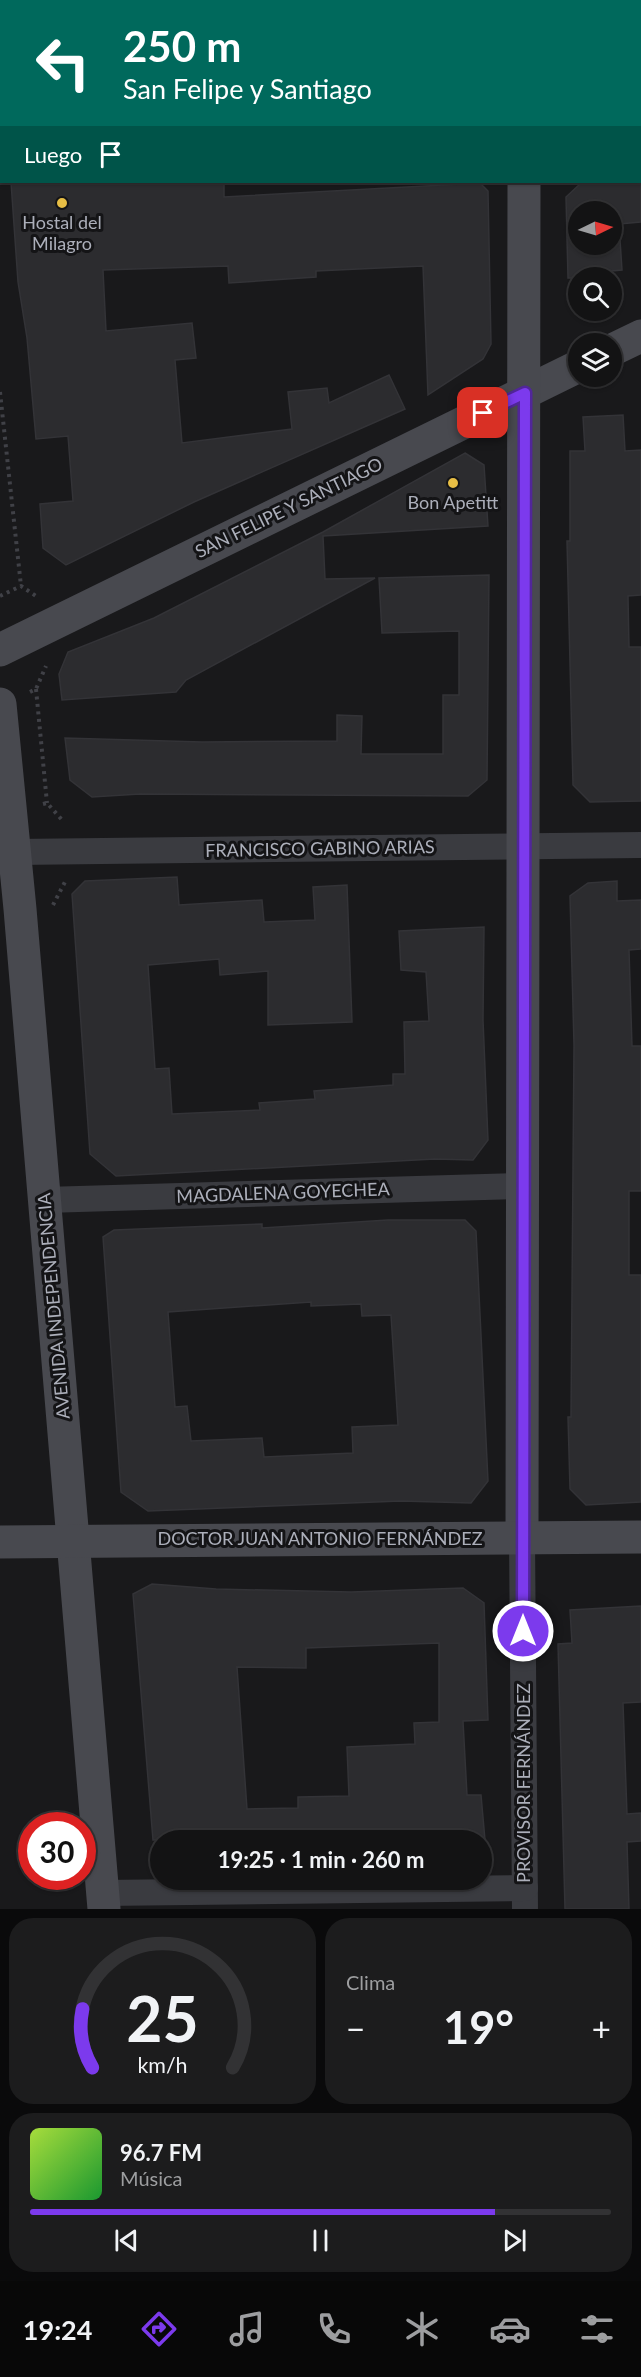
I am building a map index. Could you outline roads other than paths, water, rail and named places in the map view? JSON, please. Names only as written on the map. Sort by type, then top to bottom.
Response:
[{"type":"street","name":"PROVISOR FERNÁNDEZ","points":[[524,183],[522,1538],[525,1898]]},
{"type":"street","points":[[622,345],[641,336]]},
{"type":"street","name":"SAN FELIPE Y SANTIAGO","points":[[0,650],[568,372]]},
{"type":"street","name":"AVENIDA INDEPENDENCIA","points":[[0,706],[8,854],[45,1200],[103,1901]]},
{"type":"street","name":"FRANCISCO GABINO ARIAS","points":[[8,854],[641,845]]},
{"type":"street","name":"MAGDALENA GOYECHEA","points":[[45,1200],[522,1186]]},
{"type":"street","name":"DOCTOR JUAN ANTONIO FERNÁNDEZ","points":[[0,1542],[641,1537]]},
{"type":"street","points":[[103,1901],[525,1898]]},
{"type":"place","name":"Hostal del Milagro","points":[[62,203]]},
{"type":"place","name":"Bon Apetitt","points":[[453,483]]}]
